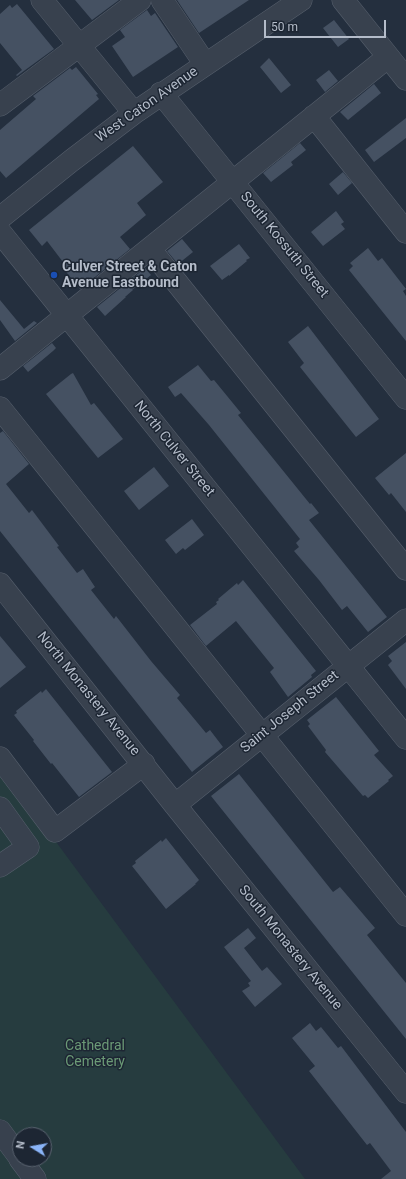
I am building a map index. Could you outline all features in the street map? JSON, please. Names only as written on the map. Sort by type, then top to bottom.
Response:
[{"type":"street","points":[[42,0],[134,113]]},
{"type":"street","points":[[2,100],[80,46],[140,0]]},
{"type":"street","points":[[162,0],[205,64]]},
{"type":"street","name":"West Caton Avenue","points":[[0,218],[71,161],[161,93],[301,0]]},
{"type":"street","points":[[343,0],[406,79]]},
{"type":"street","points":[[0,369],[388,57]]},
{"type":"street","name":"South Kossuth Street","points":[[161,93],[406,398]]},
{"type":"street","points":[[314,116],[406,232]]},
{"type":"street","name":"North Culver Street","points":[[0,232],[406,738]]},
{"type":"street","points":[[150,248],[406,569]]},
{"type":"street","points":[[0,408],[406,915]]},
{"type":"street","name":"North Monastery Avenue","points":[[0,584],[144,764],[174,805]]},
{"type":"street","name":"Saint Joseph Street","points":[[174,805],[406,620]]},
{"type":"street","points":[[0,758],[55,831],[144,764]]},
{"type":"street","name":"South Monastery Avenue","points":[[174,805],[404,1086]]},
{"type":"street","points":[[0,808],[28,848],[0,866]]},
{"type":"street","points":[[0,1131],[12,1148]]},
{"type":"street","points":[[26,1167],[35,1179]]},
{"type":"green space","name":"Cathedral Cemetery","points":[[0,766],[305,1179],[0,1179]]},
{"type":"building","points":[[75,0],[119,0],[92,20]]},
{"type":"building","points":[[177,0],[249,0],[199,33]]},
{"type":"building","points":[[17,4],[54,49],[17,76],[16,75],[22,70],[0,43],[0,14],[10,5],[12,8]]},
{"type":"building","points":[[147,10],[151,16],[155,13],[178,47],[133,77],[112,46],[125,37],[120,30]]},
{"type":"building","points":[[334,20],[349,39],[338,47],[323,28]]},
{"type":"building","points":[[269,58],[291,85],[281,93],[260,67]]},
{"type":"building","points":[[76,67],[98,94],[96,95],[99,99],[6,178],[0,171],[0,130],[36,99],[33,96],[70,68],[72,70]]},
{"type":"building","points":[[329,70],[338,81],[325,92],[316,80]]},
{"type":"building","points":[[374,84],[381,93],[348,120],[340,112]]},
{"type":"building","points":[[406,118],[406,138],[374,162],[365,150]]},
{"type":"building","points":[[300,143],[306,150],[291,162],[293,165],[271,182],[263,173]]},
{"type":"building","points":[[133,146],[163,182],[137,203],[146,215],[120,237],[130,249],[80,289],[63,268],[66,266],[47,241],[42,246],[29,230]]},
{"type":"building","points":[[343,172],[352,183],[338,195],[329,184]]},
{"type":"building","points":[[336,211],[344,222],[341,224],[345,229],[323,246],[311,232]]},
{"type":"building","points":[[182,239],[193,252],[178,264],[167,251]]},
{"type":"building","points":[[239,244],[250,258],[222,280],[210,266]]},
{"type":"building","points":[[368,248],[378,261],[382,258],[406,289],[403,291],[406,296],[406,341],[349,270],[353,266],[350,263]]},
{"type":"building","points":[[145,268],[151,275],[132,290],[105,316],[97,307]]},
{"type":"building","points":[[0,300],[24,329],[34,321],[37,323],[15,341],[0,320]]},
{"type":"building","points":[[308,326],[379,419],[356,437],[300,367],[304,363],[288,342]]},
{"type":"building","points":[[52,343],[56,348],[28,372],[23,366]]},
{"type":"building","points":[[198,365],[211,381],[214,380],[241,413],[238,415],[310,504],[311,503],[319,513],[309,520],[387,617],[368,632],[347,606],[342,610],[294,551],[299,547],[296,543],[300,539],[209,425],[181,393],[175,397],[168,387]]},
{"type":"building","points":[[73,373],[91,405],[94,403],[123,439],[98,458],[46,394]]},
{"type":"building","points":[[3,431],[29,464],[6,484],[29,513],[32,510],[77,573],[83,569],[95,587],[91,590],[114,619],[116,616],[180,695],[177,698],[206,733],[210,730],[223,747],[192,772],[0,531],[0,433]]},
{"type":"building","points":[[406,453],[406,512],[391,493],[389,495],[375,478]]},
{"type":"building","points":[[154,467],[169,486],[139,510],[124,491]]},
{"type":"building","points":[[192,519],[204,535],[185,550],[183,548],[176,554],[165,540]]},
{"type":"building","points":[[243,580],[316,671],[311,675],[312,677],[288,697],[270,672],[274,668],[236,621],[206,646],[190,625],[217,604],[216,602],[219,600],[218,599],[237,583],[238,585]]},
{"type":"building","points":[[0,636],[26,667],[0,688]]},
{"type":"building","points":[[406,642],[406,689],[388,665],[392,661],[388,656]]},
{"type":"building","points":[[46,689],[112,772],[79,797],[52,763],[51,764],[14,715],[17,713],[16,711],[41,691],[42,693]]},
{"type":"building","points":[[336,697],[379,751],[374,755],[393,776],[368,798],[365,795],[363,796],[325,752],[326,750],[308,726],[310,724],[307,720]]},
{"type":"building","points":[[239,774],[333,892],[340,887],[375,928],[367,935],[406,983],[406,1039],[211,796]]},
{"type":"building","points":[[166,838],[199,880],[166,909],[132,866],[136,863],[135,861],[161,840],[162,842]]},
{"type":"building","points":[[248,928],[256,938],[244,948],[262,971],[267,967],[282,984],[255,1007],[242,991],[250,986],[248,983],[251,981],[224,947]]},
{"type":"building","points":[[310,1023],[316,1031],[321,1027],[338,1048],[341,1046],[406,1132],[406,1179],[381,1179],[391,1171],[370,1143],[367,1145],[309,1071],[315,1066],[292,1038]]},
{"type":"place","name":"Culver Street & Caton Avenue Eastbound","points":[[54,275]]}]
